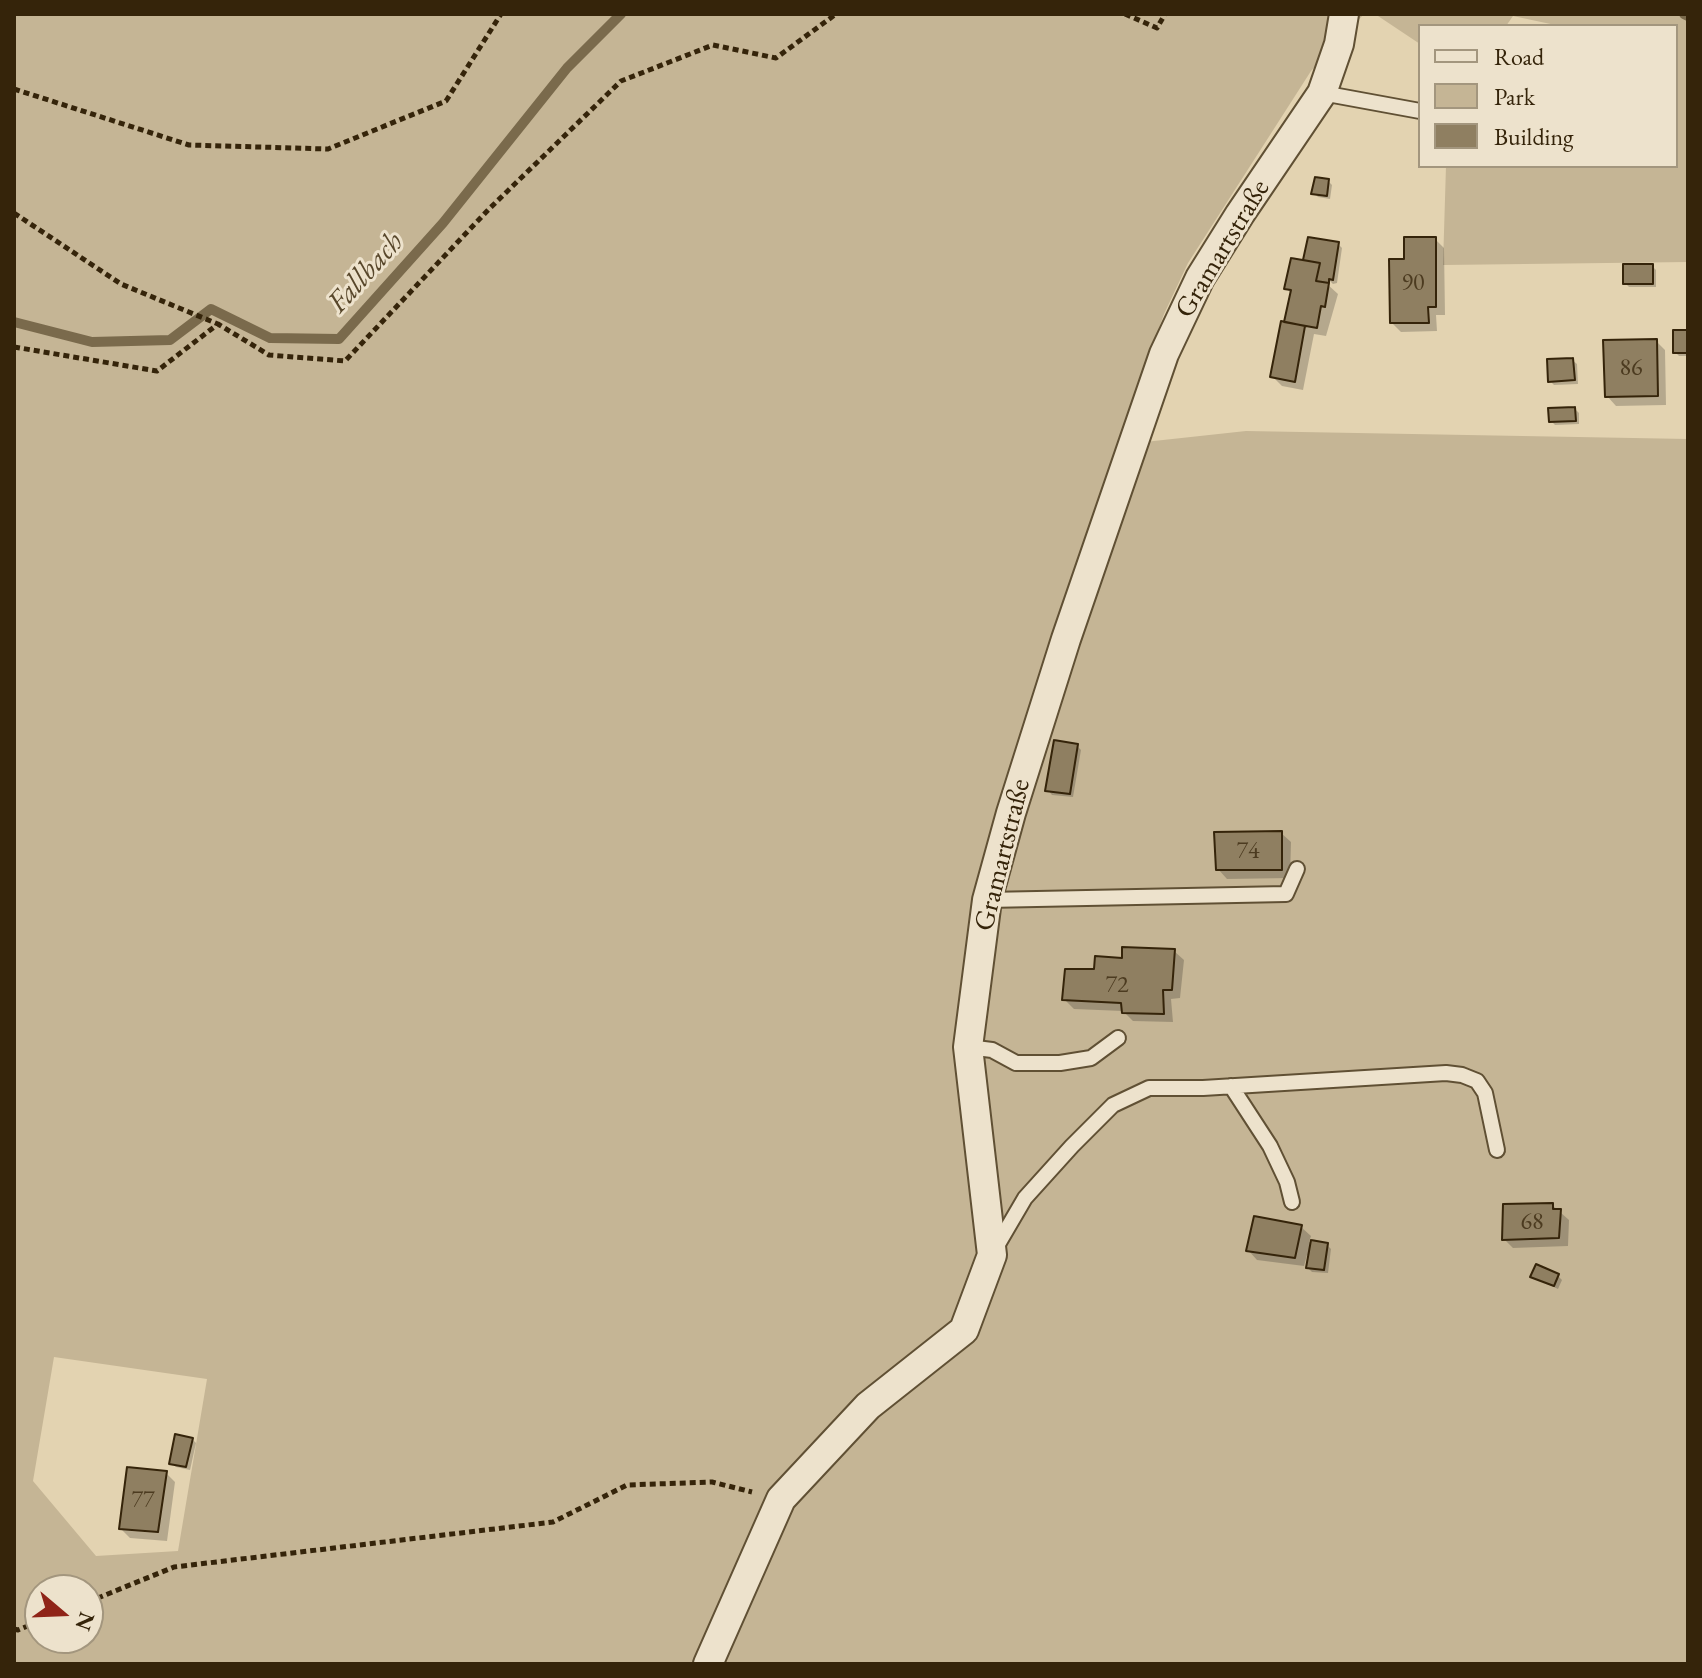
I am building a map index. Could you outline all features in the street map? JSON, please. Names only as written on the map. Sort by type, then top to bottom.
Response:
[{"type":"street","name":"Gramartstraße","points":[[708,1664],[781,1499],[868,1406],[964,1330],[992,1255],[968,1047],[987,900],[1011,813],[1066,639],[1164,354],[1200,278],[1322,93],[1339,44],[1344,14]]},
{"type":"lane","points":[[1322,93],[1418,111]]},
{"type":"lane","points":[[987,900],[1286,894],[1297,869]]},
{"type":"lane","points":[[968,1047],[992,1050],[1016,1063],[1060,1063],[1091,1058],[1118,1038]]},
{"type":"lane","points":[[992,1255],[1025,1198],[1072,1146],[1113,1105],[1149,1088],[1446,1073],[1462,1075],[1477,1081],[1485,1093],[1497,1150]]},
{"type":"lane","points":[[1231,1086],[1270,1146],[1287,1182],[1292,1202]]},
{"type":"path","points":[[14,89],[189,145],[328,149],[446,101],[501,14]]},
{"type":"path","points":[[14,213],[121,284],[218,324],[269,355],[345,361],[489,209],[621,81],[713,45],[776,58],[836,14]]},
{"type":"path","points":[[1125,14],[1157,28],[1165,14]]},
{"type":"path","points":[[14,347],[157,371],[218,324]]},
{"type":"path","points":[[104,1595],[174,1567],[553,1522],[627,1485],[712,1482],[781,1499]]},
{"type":"green space","points":[[14,14],[1364,14],[1311,71],[1188,263],[1164,314],[1117,445],[1246,431],[1688,439],[1688,1664],[14,1664]],"holes":[[[54,1357],[207,1379],[178,1551],[96,1556],[33,1481]]]},
{"type":"green space","points":[[1375,14],[1688,14],[1688,262],[1443,265],[1446,168],[1678,168],[1678,24],[1551,24],[1513,16],[1507,24],[1418,24],[1418,43]]},
{"type":"building","points":[[1315,177],[1329,179],[1327,196],[1311,194]]},
{"type":"building","points":[[1308,237],[1339,242],[1333,280],[1329,279],[1329,283],[1316,281],[1320,263],[1303,260]]},
{"type":"building","points":[[1404,237],[1436,237],[1436,307],[1428,307],[1429,323],[1390,323],[1389,259],[1404,259]]},
{"type":"building","points":[[1291,258],[1320,263],[1316,281],[1329,283],[1317,328],[1284,322],[1291,290],[1284,289]]},
{"type":"building","points":[[1623,264],[1653,264],[1653,284],[1623,284]]},
{"type":"building","points":[[1281,321],[1305,326],[1295,382],[1270,377]]},
{"type":"building","points":[[1673,330],[1688,330],[1688,353],[1673,353]]},
{"type":"building","points":[[1657,339],[1658,396],[1605,397],[1603,340]]},
{"type":"building","points":[[1573,358],[1575,380],[1548,382],[1547,359]]},
{"type":"building","points":[[1575,407],[1576,421],[1549,422],[1548,408]]},
{"type":"building","points":[[1054,740],[1078,744],[1070,794],[1045,791]]},
{"type":"building","points":[[1282,831],[1282,870],[1216,870],[1214,832]]},
{"type":"building","points":[[1122,947],[1175,949],[1172,990],[1163,990],[1164,1014],[1122,1013],[1121,1003],[1062,1000],[1065,969],[1094,969],[1095,956],[1122,958]]},
{"type":"building","points":[[1553,1203],[1553,1209],[1561,1209],[1559,1238],[1502,1240],[1503,1204]]},
{"type":"building","points":[[1254,1216],[1302,1225],[1295,1258],[1246,1251]]},
{"type":"building","points":[[1311,1240],[1328,1243],[1324,1270],[1306,1268]]},
{"type":"building","points":[[1536,1264],[1559,1274],[1554,1286],[1530,1277]]},
{"type":"building","points":[[175,1434],[193,1438],[186,1467],[169,1464]]},
{"type":"building","points":[[127,1467],[167,1471],[158,1532],[119,1529]]},
{"type":"waterway","name":"Fallbach","points":[[14,322],[92,342],[170,340],[211,309],[270,338],[339,339],[443,223],[567,68],[621,14]]},
{"type":"waterway","name":"Fallbach","points":[[1684,14],[1688,16]]}]
